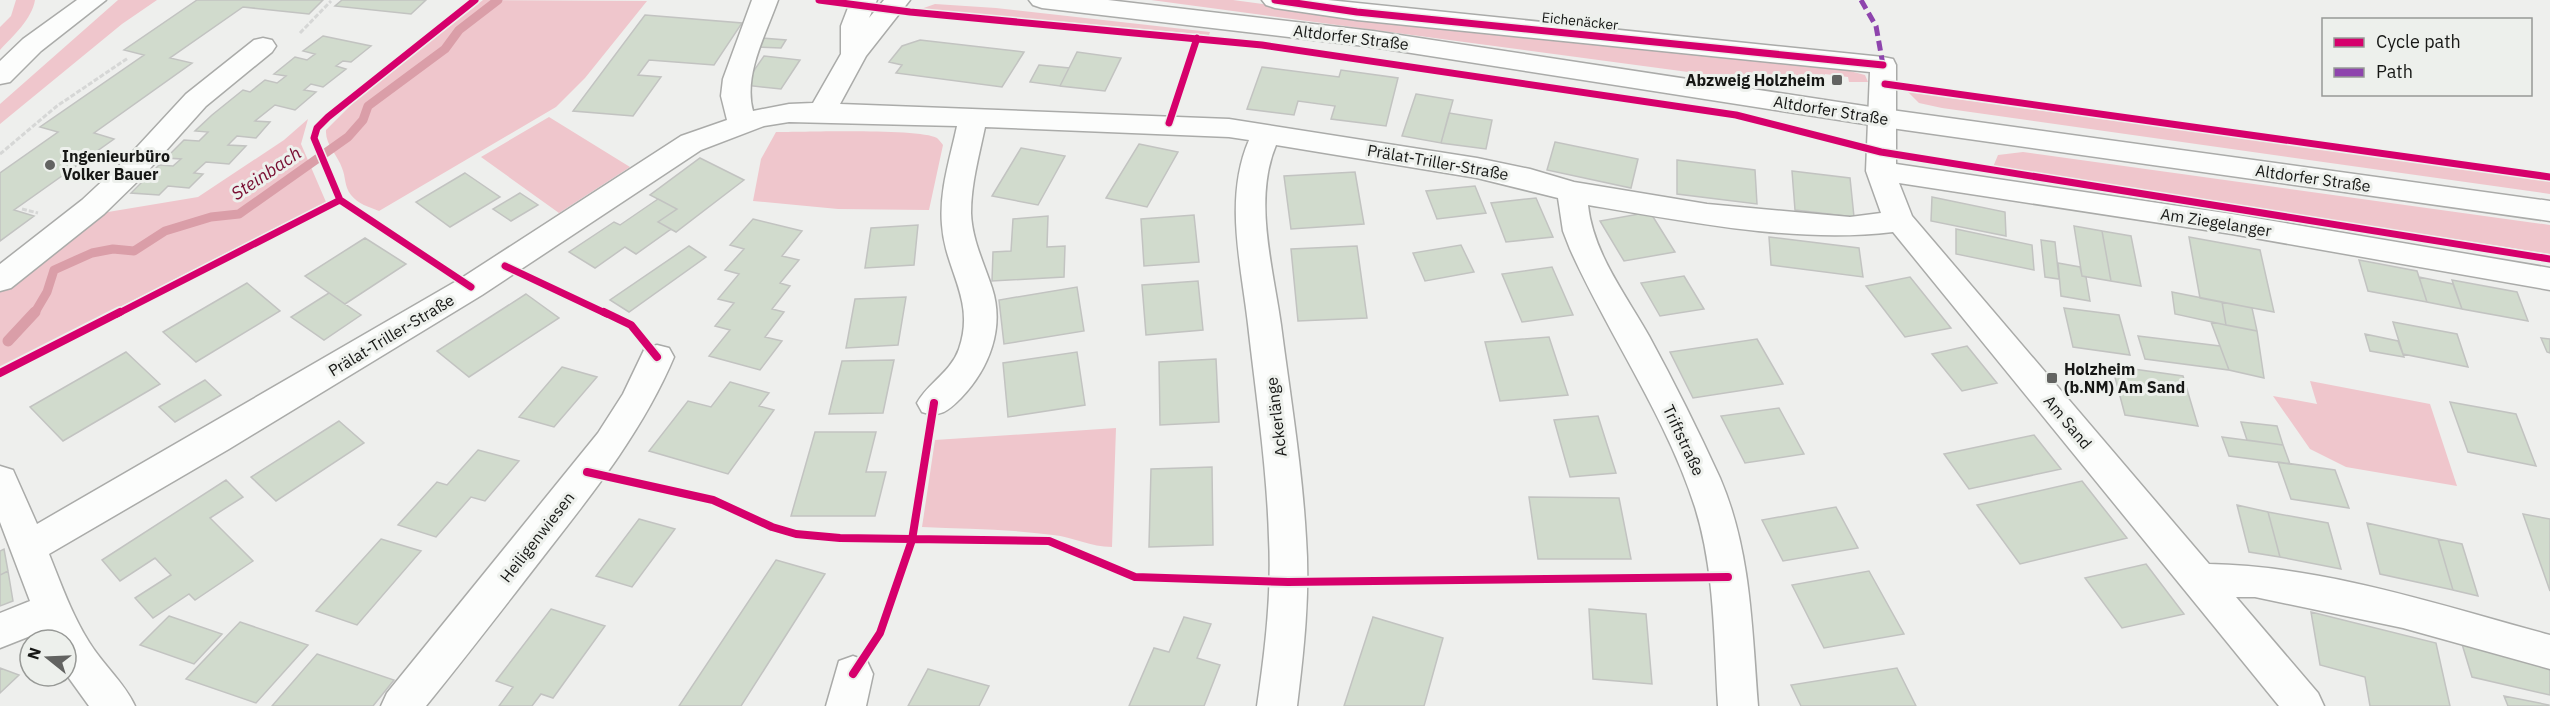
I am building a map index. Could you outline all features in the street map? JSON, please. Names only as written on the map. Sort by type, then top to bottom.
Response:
[{"type":"street","points":[[33,45],[57,0]]},
{"type":"street","points":[[0,76],[33,45],[93,0]]},
{"type":"street","points":[[742,124],[735,96],[737,79],[765,0]]},
{"type":"street","points":[[854,54],[854,32],[857,16],[864,0]]},
{"type":"street","points":[[822,112],[854,54],[897,0]]},
{"type":"street","name":"Altdorfer Straße","points":[[1042,0],[1373,39],[1884,118],[2550,211]]},
{"type":"street","name":"Eichenäcker","points":[[1275,0],[1357,12],[1883,65],[1884,118]]},
{"type":"street","points":[[0,280],[93,207],[135,167],[196,100],[262,46]]},
{"type":"street","name":"Prälat-Triller-Straße","points":[[29,547],[217,439],[461,293],[691,143],[742,124],[789,113],[822,112],[973,119],[1169,123],[1267,132],[1477,168],[1572,192],[1707,214],[1850,227],[1900,221]]},
{"type":"street","name":"Am Sand","points":[[1884,118],[1881,171],[1888,200],[1900,221],[2304,706]]},
{"type":"street","points":[[934,403],[970,364],[978,343],[981,313],[977,289],[965,262],[957,225],[956,200],[973,119]]},
{"type":"street","name":"Ackerlänge","points":[[1267,132],[1255,160],[1249,202],[1280,441],[1288,539],[1286,640],[1278,706]]},
{"type":"street","name":"Am Ziegelanger","points":[[1881,171],[2232,224],[2550,279]]},
{"type":"street","name":"Triftstraße","points":[[1572,192],[1572,214],[1583,244],[1655,379],[1703,481],[1718,520],[1728,577],[1738,706]]},
{"type":"street","name":"Heiligenwiesen","points":[[401,706],[587,472],[630,413],[646,385],[657,357]]},
{"type":"street","points":[[0,480],[29,547],[51,610],[102,702]]},
{"type":"street","points":[[2200,580],[2255,581],[2403,610],[2550,652]]},
{"type":"street","points":[[0,632],[51,610]]},
{"type":"path","points":[[300,33],[331,1]]},
{"type":"path","points":[[0,154],[57,106],[128,58]]},
{"type":"shaded area","points":[[16,0],[35,0],[26,20],[0,50],[0,27],[11,16]]},
{"type":"shaded area","points":[[118,0],[157,0],[122,24],[0,124],[0,104]]},
{"type":"shaded area","points":[[483,0],[647,1],[585,78],[556,107],[379,211],[360,203],[349,192],[326,130],[353,103]]},
{"type":"shaded area","points":[[1151,0],[1233,0],[1360,17],[1842,69],[1865,75],[1868,82],[1849,82],[1848,77],[1825,74],[1824,77],[1718,76]]},
{"type":"shaded area","points":[[935,4],[996,8],[1210,32],[1209,35],[921,9]]},
{"type":"shaded area","points":[[1908,92],[2550,181],[2550,194],[1942,108],[1919,103]]},
{"type":"shaded area","points":[[549,117],[630,167],[559,213],[481,157]]},
{"type":"shaded area","points":[[308,119],[301,144],[326,202],[0,368],[0,289],[96,214],[198,197],[284,140]]},
{"type":"shaded area","points":[[776,132],[886,132],[937,138],[943,145],[929,210],[838,209],[753,201],[761,159]]},
{"type":"shaded area","points":[[2023,152],[2550,225],[2550,254],[1993,167],[1998,155]]},
{"type":"shaded area","points":[[2310,381],[2430,404],[2457,486],[2346,467],[2310,449],[2273,396],[2317,404]]},
{"type":"shaded area","points":[[1116,428],[1112,547],[1037,533],[922,527],[935,440]]},
{"type":"building","points":[[197,0],[323,0],[309,14],[243,7],[170,58],[192,63],[94,133],[114,139],[14,210],[34,216],[0,241],[0,173],[58,132],[40,127],[144,55],[124,50]]},
{"type":"building","points":[[342,0],[426,0],[411,14],[335,6]]},
{"type":"building","points":[[645,15],[742,23],[714,65],[649,60],[638,75],[661,77],[633,116],[573,111]]},
{"type":"building","points":[[323,36],[371,46],[351,62],[343,61],[336,66],[346,69],[323,87],[311,84],[304,90],[316,92],[295,110],[275,105],[255,121],[270,122],[256,138],[237,136],[228,145],[246,146],[229,164],[206,162],[194,173],[203,174],[189,188],[168,186],[159,195],[131,193],[159,165],[173,166],[181,159],[166,158],[184,140],[199,141],[208,132],[195,131],[212,115],[243,90],[250,92],[265,80],[277,83],[286,76],[274,74],[295,57],[307,60],[315,54],[303,51]]},
{"type":"building","points":[[761,38],[786,40],[781,48],[756,47]]},
{"type":"building","points":[[920,40],[1024,52],[1002,87],[896,73],[902,65],[889,62],[902,46]]},
{"type":"building","points":[[1077,52],[1121,58],[1105,91],[1060,86]]},
{"type":"building","points":[[764,56],[800,60],[781,89],[744,85]]},
{"type":"building","points":[[1039,65],[1069,68],[1060,86],[1030,82]]},
{"type":"building","points":[[1262,67],[1339,77],[1341,70],[1398,78],[1386,126],[1331,119],[1335,106],[1298,101],[1294,115],[1247,109]]},
{"type":"building","points":[[1416,94],[1453,100],[1441,143],[1402,136]]},
{"type":"building","points":[[1449,113],[1492,120],[1486,149],[1441,143]]},
{"type":"building","points":[[1555,142],[1638,159],[1631,188],[1547,170]]},
{"type":"building","points":[[1139,144],[1178,152],[1147,207],[1106,198]]},
{"type":"building","points":[[1021,148],[1065,156],[1038,205],[992,196]]},
{"type":"building","points":[[700,158],[744,180],[676,232],[658,222],[677,209],[650,195]]},
{"type":"building","points":[[1677,160],[1755,170],[1757,204],[1677,194]]},
{"type":"building","points":[[1792,171],[1850,178],[1854,217],[1795,210]]},
{"type":"building","points":[[1355,172],[1364,224],[1291,229],[1284,176]]},
{"type":"building","points":[[465,173],[500,197],[450,227],[416,202]]},
{"type":"building","points":[[1475,186],[1486,213],[1437,219],[1426,191]]},
{"type":"building","points":[[520,193],[538,205],[511,221],[493,209]]},
{"type":"building","points":[[1932,197],[2005,212],[2006,236],[1931,221]]},
{"type":"building","points":[[1536,198],[1553,237],[1506,242],[1491,203]]},
{"type":"building","points":[[658,199],[677,209],[658,222],[671,229],[636,254],[625,247],[595,268],[569,252],[614,222],[620,225]]},
{"type":"building","points":[[1650,212],[1675,252],[1624,261],[1600,221]]},
{"type":"building","points":[[1194,215],[1199,262],[1144,266],[1141,219]]},
{"type":"building","points":[[1048,216],[1047,247],[1065,246],[1064,277],[992,281],[993,252],[1011,251],[1013,219]]},
{"type":"building","points":[[753,219],[802,231],[782,256],[799,260],[780,283],[790,286],[772,309],[784,312],[765,337],[782,341],[760,370],[709,356],[730,330],[715,326],[734,303],[718,299],[739,274],[725,270],[744,249],[730,245]]},
{"type":"building","points":[[918,225],[914,265],[865,268],[871,228]]},
{"type":"building","points":[[2074,226],[2102,231],[2111,281],[2082,276]]},
{"type":"building","points":[[1956,229],[2032,245],[2034,270],[1956,254]]},
{"type":"building","points":[[2102,231],[2131,236],[2141,286],[2111,281]]},
{"type":"building","points":[[1769,237],[1859,248],[1863,277],[1771,265]]},
{"type":"building","points":[[2189,237],[2260,250],[2274,312],[2200,298]]},
{"type":"building","points":[[365,238],[406,264],[345,304],[305,276]]},
{"type":"building","points":[[2041,240],[2055,242],[2059,279],[2045,277]]},
{"type":"building","points":[[1461,245],[1474,272],[1425,281],[1413,253]]},
{"type":"building","points":[[689,246],[706,257],[629,312],[610,300]]},
{"type":"building","points":[[1357,246],[1367,318],[1298,321],[1291,249]]},
{"type":"building","points":[[2359,260],[2417,271],[2427,302],[2368,291]]},
{"type":"building","points":[[2058,263],[2080,267],[2082,276],[2086,277],[2090,301],[2061,296]]},
{"type":"building","points":[[1552,267],[1573,315],[1522,322],[1502,274]]},
{"type":"building","points":[[1684,276],[1704,309],[1660,316],[1641,283]]},
{"type":"building","points":[[1910,277],[1951,328],[1905,337],[1866,286]]},
{"type":"building","points":[[2419,277],[2453,284],[2462,309],[2427,302]]},
{"type":"building","points":[[2452,280],[2517,292],[2528,321],[2462,309]]},
{"type":"building","points":[[1198,281],[1203,330],[1146,335],[1142,285]]},
{"type":"building","points":[[247,283],[280,311],[196,362],[163,332]]},
{"type":"building","points":[[1077,287],[1084,331],[1004,344],[999,300]]},
{"type":"building","points":[[2172,292],[2222,302],[2226,325],[2175,314]]},
{"type":"building","points":[[329,293],[361,315],[324,340],[291,317]]},
{"type":"building","points":[[526,294],[559,318],[469,377],[437,351]]},
{"type":"building","points":[[906,297],[898,345],[846,348],[855,299]]},
{"type":"building","points":[[2222,302],[2252,308],[2257,331],[2226,325]]},
{"type":"building","points":[[2064,308],[2119,315],[2130,355],[2073,347]]},
{"type":"building","points":[[2211,322],[2257,331],[2264,378],[2229,370]]},
{"type":"building","points":[[2393,322],[2457,334],[2468,367],[2403,354]]},
{"type":"building","points":[[2365,334],[2398,341],[2404,357],[2370,351]]},
{"type":"building","points":[[2138,336],[2220,346],[2229,370],[2145,359]]},
{"type":"building","points":[[1549,337],[1568,395],[1500,401],[1485,342]]},
{"type":"building","points":[[2541,338],[2550,339],[2550,353],[2547,352]]},
{"type":"building","points":[[1757,339],[1783,384],[1693,398],[1670,352]]},
{"type":"building","points":[[1967,346],[1997,383],[1962,391],[1932,354]]},
{"type":"building","points":[[126,352],[160,384],[63,441],[30,407]]},
{"type":"building","points":[[1077,352],[1085,405],[1008,417],[1003,363]]},
{"type":"building","points":[[1216,359],[1219,422],[1160,425],[1159,362]]},
{"type":"building","points":[[894,360],[883,413],[829,414],[842,361]]},
{"type":"building","points":[[2112,366],[2183,376],[2198,426],[2125,415]]},
{"type":"building","points":[[562,367],[597,377],[554,427],[519,417]]},
{"type":"building","points":[[205,380],[221,395],[175,422],[159,407]]},
{"type":"building","points":[[730,382],[769,393],[759,406],[774,410],[728,474],[649,451],[688,401],[711,407]]},
{"type":"building","points":[[2450,402],[2516,414],[2536,466],[2468,452]]},
{"type":"building","points":[[1779,408],[1804,454],[1745,463],[1721,416]]},
{"type":"building","points":[[1598,416],[1616,473],[1570,477],[1554,420]]},
{"type":"building","points":[[339,421],[364,443],[276,501],[251,477]]},
{"type":"building","points":[[2241,422],[2277,426],[2283,445],[2247,440]]},
{"type":"building","points":[[815,432],[876,432],[866,472],[886,472],[875,516],[791,516]]},
{"type":"building","points":[[2034,435],[2061,469],[1969,489],[1944,454]]},
{"type":"building","points":[[2222,437],[2283,445],[2290,464],[2229,456]]},
{"type":"building","points":[[478,450],[519,461],[485,501],[471,497],[436,537],[398,525],[437,482],[447,485]]},
{"type":"building","points":[[2278,462],[2335,470],[2349,508],[2291,499]]},
{"type":"building","points":[[1212,467],[1213,545],[1149,547],[1151,469]]},
{"type":"building","points":[[226,480],[243,497],[210,518],[253,561],[195,600],[189,594],[153,618],[135,598],[171,575],[155,558],[120,581],[102,560]]},
{"type":"building","points":[[2082,481],[2127,538],[2020,564],[1977,505]]},
{"type":"building","points":[[1529,497],[1619,498],[1631,559],[1538,559]]},
{"type":"building","points":[[2237,505],[2268,512],[2280,557],[2249,552]]},
{"type":"building","points":[[1836,507],[1858,548],[1783,561],[1762,520]]},
{"type":"building","points":[[2268,512],[2328,523],[2341,569],[2280,557]]},
{"type":"building","points":[[2523,514],[2550,519],[2550,591]]},
{"type":"building","points":[[639,519],[675,529],[632,587],[596,576]]},
{"type":"building","points":[[2367,523],[2438,539],[2453,590],[2380,574]]},
{"type":"building","points":[[381,539],[421,551],[357,625],[316,611]]},
{"type":"building","points":[[2438,539],[2462,544],[2478,596],[2453,590]]},
{"type":"building","points":[[4,549],[8,571],[0,575],[0,551]]},
{"type":"building","points":[[776,560],[825,574],[741,706],[679,706]]},
{"type":"building","points":[[2146,564],[2184,614],[2122,628],[2085,578]]},
{"type":"building","points":[[8,571],[13,601],[0,606],[0,575]]},
{"type":"building","points":[[1869,571],[1904,634],[1824,648],[1792,585]]},
{"type":"building","points":[[551,609],[605,626],[553,698],[541,694],[532,706],[499,706],[513,687],[496,681]]},
{"type":"building","points":[[1589,609],[1646,614],[1652,684],[1593,679]]},
{"type":"building","points":[[2311,612],[2436,643],[2450,706],[2370,706],[2365,677],[2320,665]]},
{"type":"building","points":[[169,616],[222,634],[194,664],[140,645]]},
{"type":"building","points":[[1184,617],[1211,624],[1197,658],[1220,665],[1204,706],[1129,706],[1154,648],[1169,652]]},
{"type":"building","points":[[1373,617],[1443,638],[1424,706],[1344,706]]},
{"type":"building","points":[[240,622],[308,645],[256,703],[186,679]]},
{"type":"building","points":[[2462,644],[2550,667],[2550,695],[2472,677]]},
{"type":"building","points":[[317,654],[394,680],[373,706],[272,706]]},
{"type":"building","points":[[0,668],[18,675],[18,676],[0,693]]},
{"type":"building","points":[[1897,668],[1916,706],[1801,706],[1791,685]]},
{"type":"building","points":[[928,669],[989,686],[979,706],[908,706]]},
{"type":"building","points":[[2504,696],[2549,705],[2549,706],[2508,706]]},
{"type":"waterway","name":"Steinbach","points":[[34,314],[47,292],[54,270],[92,253],[113,249],[134,251],[165,231],[211,217],[239,214],[348,137],[363,120],[368,106],[445,49],[459,30],[498,0]]},
{"type":"waterway","name":"Steinbach","points":[[8,341],[35,312]]},
{"type":"marked path","points":[[1861,0],[1876,26],[1883,65]]},
{"type":"cycle path","points":[[471,287],[340,200],[314,138],[317,128],[328,117],[475,0]]},
{"type":"cycle path","points":[[819,0],[910,12],[1262,45],[1736,115],[1881,152],[2550,259]]},
{"type":"cycle path","points":[[1275,0],[1357,12],[1883,65]]},
{"type":"cycle path","points":[[1169,123],[1197,38]]},
{"type":"cycle path","points":[[1885,84],[2550,177]]},
{"type":"cycle path","points":[[0,373],[340,200]]},
{"type":"cycle path","points":[[505,266],[631,325],[657,357]]},
{"type":"cycle path","points":[[853,674],[880,633],[912,540],[934,403]]},
{"type":"cycle path","points":[[587,472],[713,500],[772,527],[796,534],[840,538],[1049,541],[1071,548],[1135,577],[1288,582],[1728,577]]},
{"type":"place","name":"Abzweig Holzheim","points":[[1837,80]]},
{"type":"place","name":"Ingenieurbüro Volker Bauer","points":[[50,165]]},
{"type":"place","name":"Holzheim (b.NM) Am Sand","points":[[2052,378]]}]
